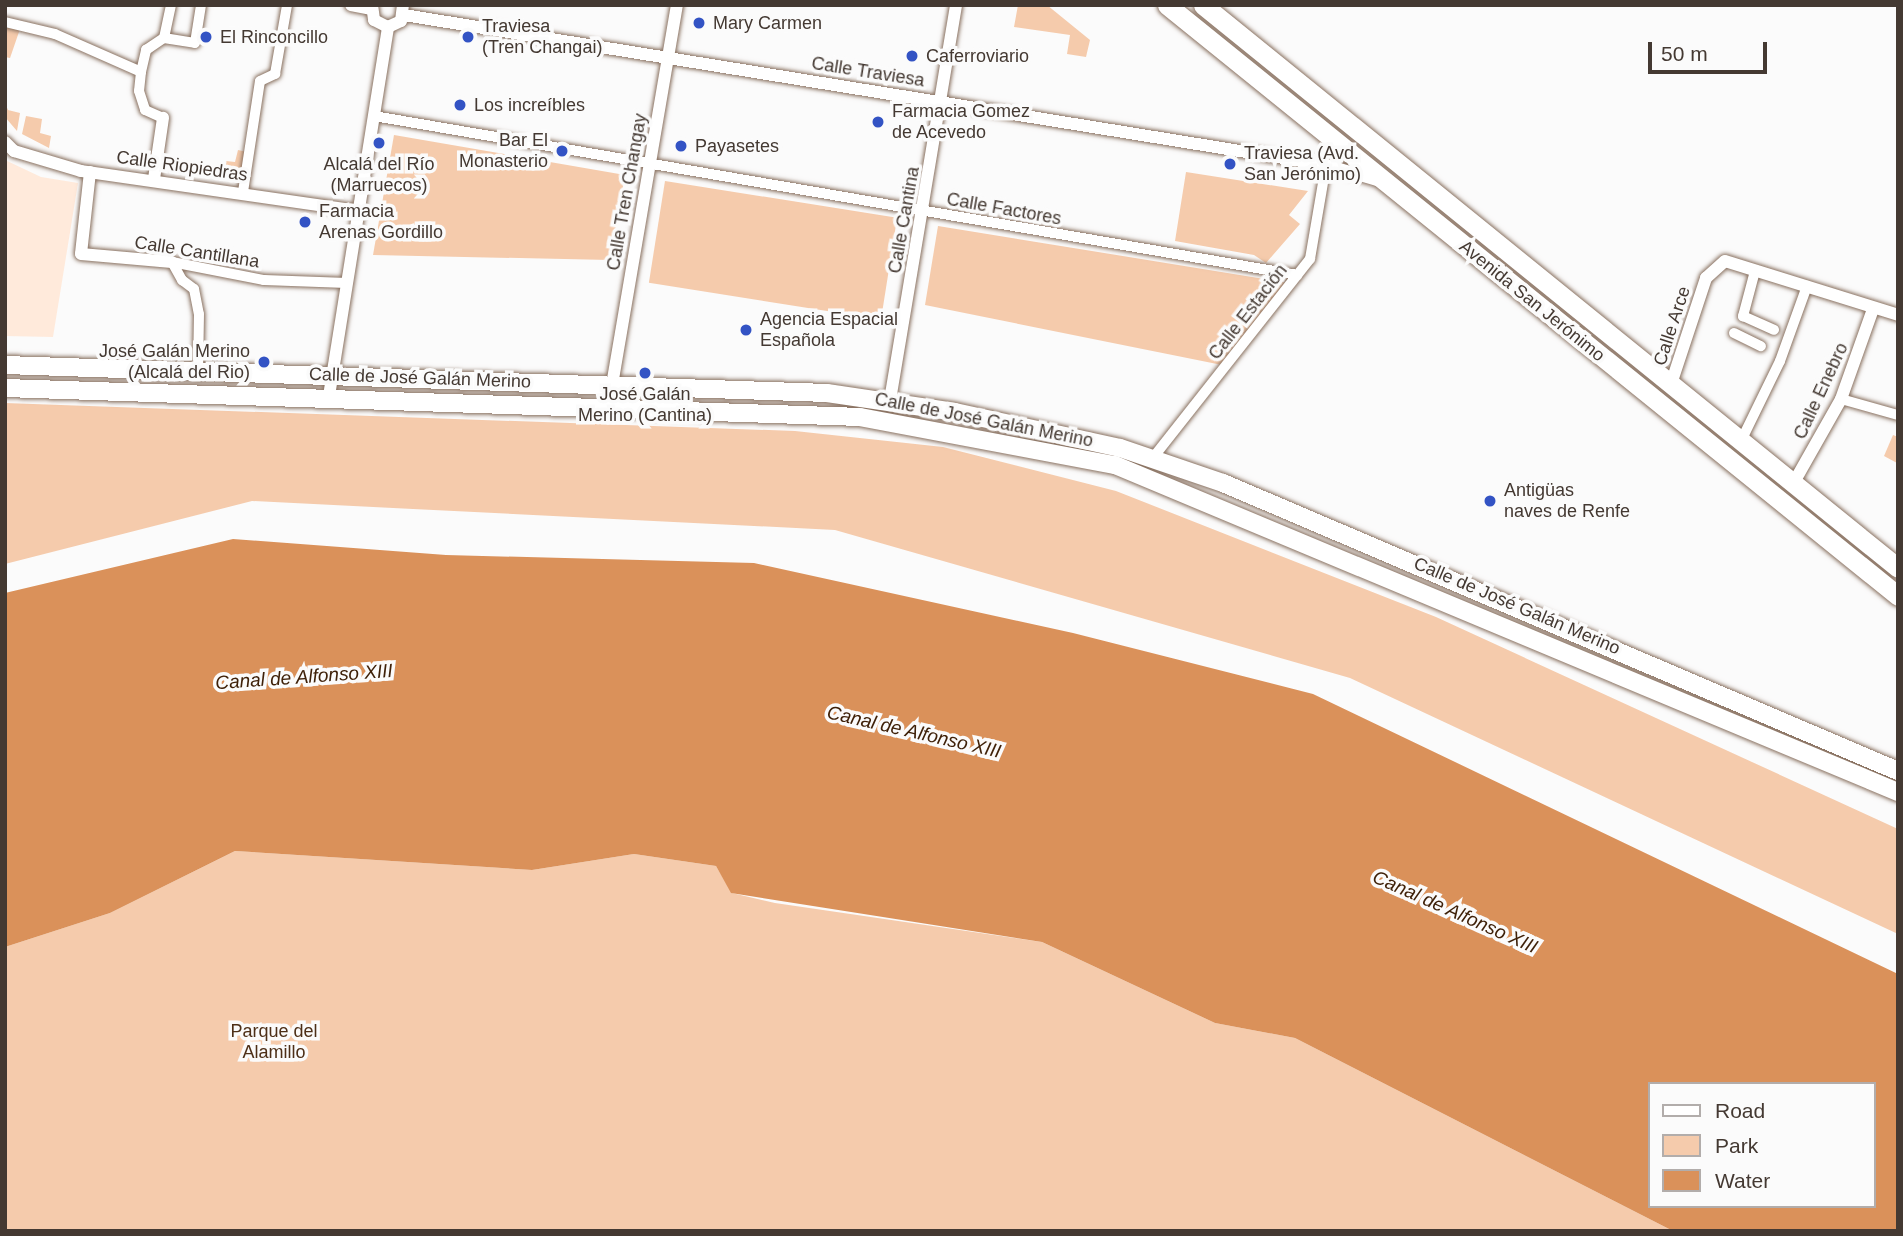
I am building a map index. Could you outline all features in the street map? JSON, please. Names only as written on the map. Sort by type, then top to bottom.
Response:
[{"type":"main road","name":"Avenida San Jerónimo","points":[[1167,5],[1898,596]]},
{"type":"main road","name":"Avenida San Jerónimo","points":[[1203,5],[1898,568]]},
{"type":"main road","name":"Calle de José Galán Merino","points":[[5,365],[198,369],[612,385],[890,400],[1120,448],[1285,509],[1898,771]]},
{"type":"main road","name":"Calle de José Galán Merino","points":[[5,388],[329,396],[860,417],[1115,465],[1898,792]]},
{"type":"street","points":[[164,38],[171,5]]},
{"type":"street","points":[[154,179],[163,118],[145,110],[139,91],[146,50],[164,38],[195,43],[201,5]]},
{"type":"street","points":[[243,192],[260,81],[275,74],[287,5]]},
{"type":"street","points":[[351,5],[372,7],[374,20],[388,27]]},
{"type":"street","name":"Calle Tren Changay","points":[[612,385],[677,5]]},
{"type":"street","name":"Calle Cantina","points":[[890,400],[956,5]]},
{"type":"street","points":[[329,396],[388,27],[404,10]]},
{"type":"street","name":"Calle Traviesa","points":[[404,10],[668,58],[1325,165],[1386,183]]},
{"type":"street","points":[[5,22],[55,34],[141,72]]},
{"type":"street","name":"Calle Factores","points":[[374,116],[1297,275]]},
{"type":"street","points":[[1325,165],[1338,161],[1347,151],[1353,127]]},
{"type":"street","name":"Calle Riopiedras","points":[[5,142],[14,150],[90,172],[154,179],[359,211]]},
{"type":"street","name":"Calle Estación","points":[[1152,458],[1310,259],[1325,165]]},
{"type":"street","name":"Calle Cantillana","points":[[90,172],[80,254],[173,262],[264,280],[347,283]]},
{"type":"street","name":"Calle Arce","points":[[1671,384],[1706,278],[1725,261],[1755,271]]},
{"type":"street","points":[[173,262],[182,279],[194,289],[199,314],[198,369]]},
{"type":"street","points":[[1774,330],[1743,316],[1755,271],[1898,315]]},
{"type":"street","points":[[1741,441],[1780,361],[1807,286]]},
{"type":"street","name":"Calle Enebro","points":[[1793,484],[1841,399],[1873,309]]},
{"type":"street","points":[[1748,339],[1756,322]]},
{"type":"street","points":[[1734,333],[1760,346]]},
{"type":"street","points":[[1841,399],[1898,415]]},
{"type":"shaded area","points":[[5,160],[41,177],[78,183],[53,337],[5,336]]},
{"type":"green space","points":[[1018,5],[1047,5],[1090,40],[1086,57],[1067,54],[1070,35],[1014,27]]},
{"type":"green space","points":[[6,26],[20,29],[10,58],[5,57]]},
{"type":"green space","points":[[5,103],[8,110],[20,113],[17,131],[5,117]]},
{"type":"green space","points":[[26,116],[42,119],[40,133],[51,136],[49,148],[22,134]]},
{"type":"green space","points":[[394,135],[625,175],[610,260],[373,255]]},
{"type":"green space","points":[[238,150],[247,152],[242,178],[223,175],[226,161],[235,162]]},
{"type":"green space","points":[[1186,172],[1308,191],[1289,215],[1300,224],[1266,263],[1254,255],[1175,241]]},
{"type":"green space","points":[[665,181],[897,218],[881,319],[649,283]]},
{"type":"green space","points":[[938,226],[1289,283],[1222,365],[925,305]]},
{"type":"green space","points":[[5,403],[795,431],[943,447],[1116,491],[1436,617],[1898,829],[1898,934],[1350,678],[835,530],[252,501],[5,564]]},
{"type":"green space","points":[[1893,435],[1898,437],[1897,463],[1884,456]]},
{"type":"green space","name":"Parque del Alamillo","points":[[235,851],[532,870],[634,854],[716,866],[732,893],[775,903],[1042,942],[1215,1023],[1295,1038],[1673,1231],[5,1231],[5,947],[110,913]]},
{"type":"water","name":"Canal de Alfonso XIII","points":[[233,539],[446,555],[754,563],[1073,633],[1313,694],[1898,974],[1898,1231],[1673,1231],[1295,1038],[1215,1023],[1042,942],[731,893],[716,866],[634,854],[532,870],[235,851],[110,913],[5,947],[5,593]]},
{"type":"place","name":"Mary Carmen","points":[[699,23]]},
{"type":"place","name":"El Rinconcillo","points":[[206,37]]},
{"type":"place","name":"Traviesa (Tren Changai)","points":[[468,37]]},
{"type":"place","name":"Caferroviario","points":[[912,56]]},
{"type":"place","name":"Los increíbles","points":[[460,105]]},
{"type":"place","name":"Farmacia Gomez de Acevedo","points":[[878,122]]},
{"type":"place","name":"Alcalá del Río (Marruecos)","points":[[379,143]]},
{"type":"place","name":"Payasetes","points":[[681,146]]},
{"type":"place","name":"Bar El Monasterio","points":[[562,151]]},
{"type":"place","name":"Traviesa (Avd. San Jerónimo)","points":[[1230,164]]},
{"type":"place","name":"Farmacia Arenas Gordillo","points":[[305,222]]},
{"type":"place","name":"Agencia Espacial Española","points":[[746,330]]},
{"type":"place","name":"José Galán Merino (Alcalá del Rio)","points":[[264,362]]},
{"type":"place","name":"José Galán Merino (Cantina)","points":[[645,373]]},
{"type":"place","name":"Antigüas naves de Renfe","points":[[1490,501]]}]
